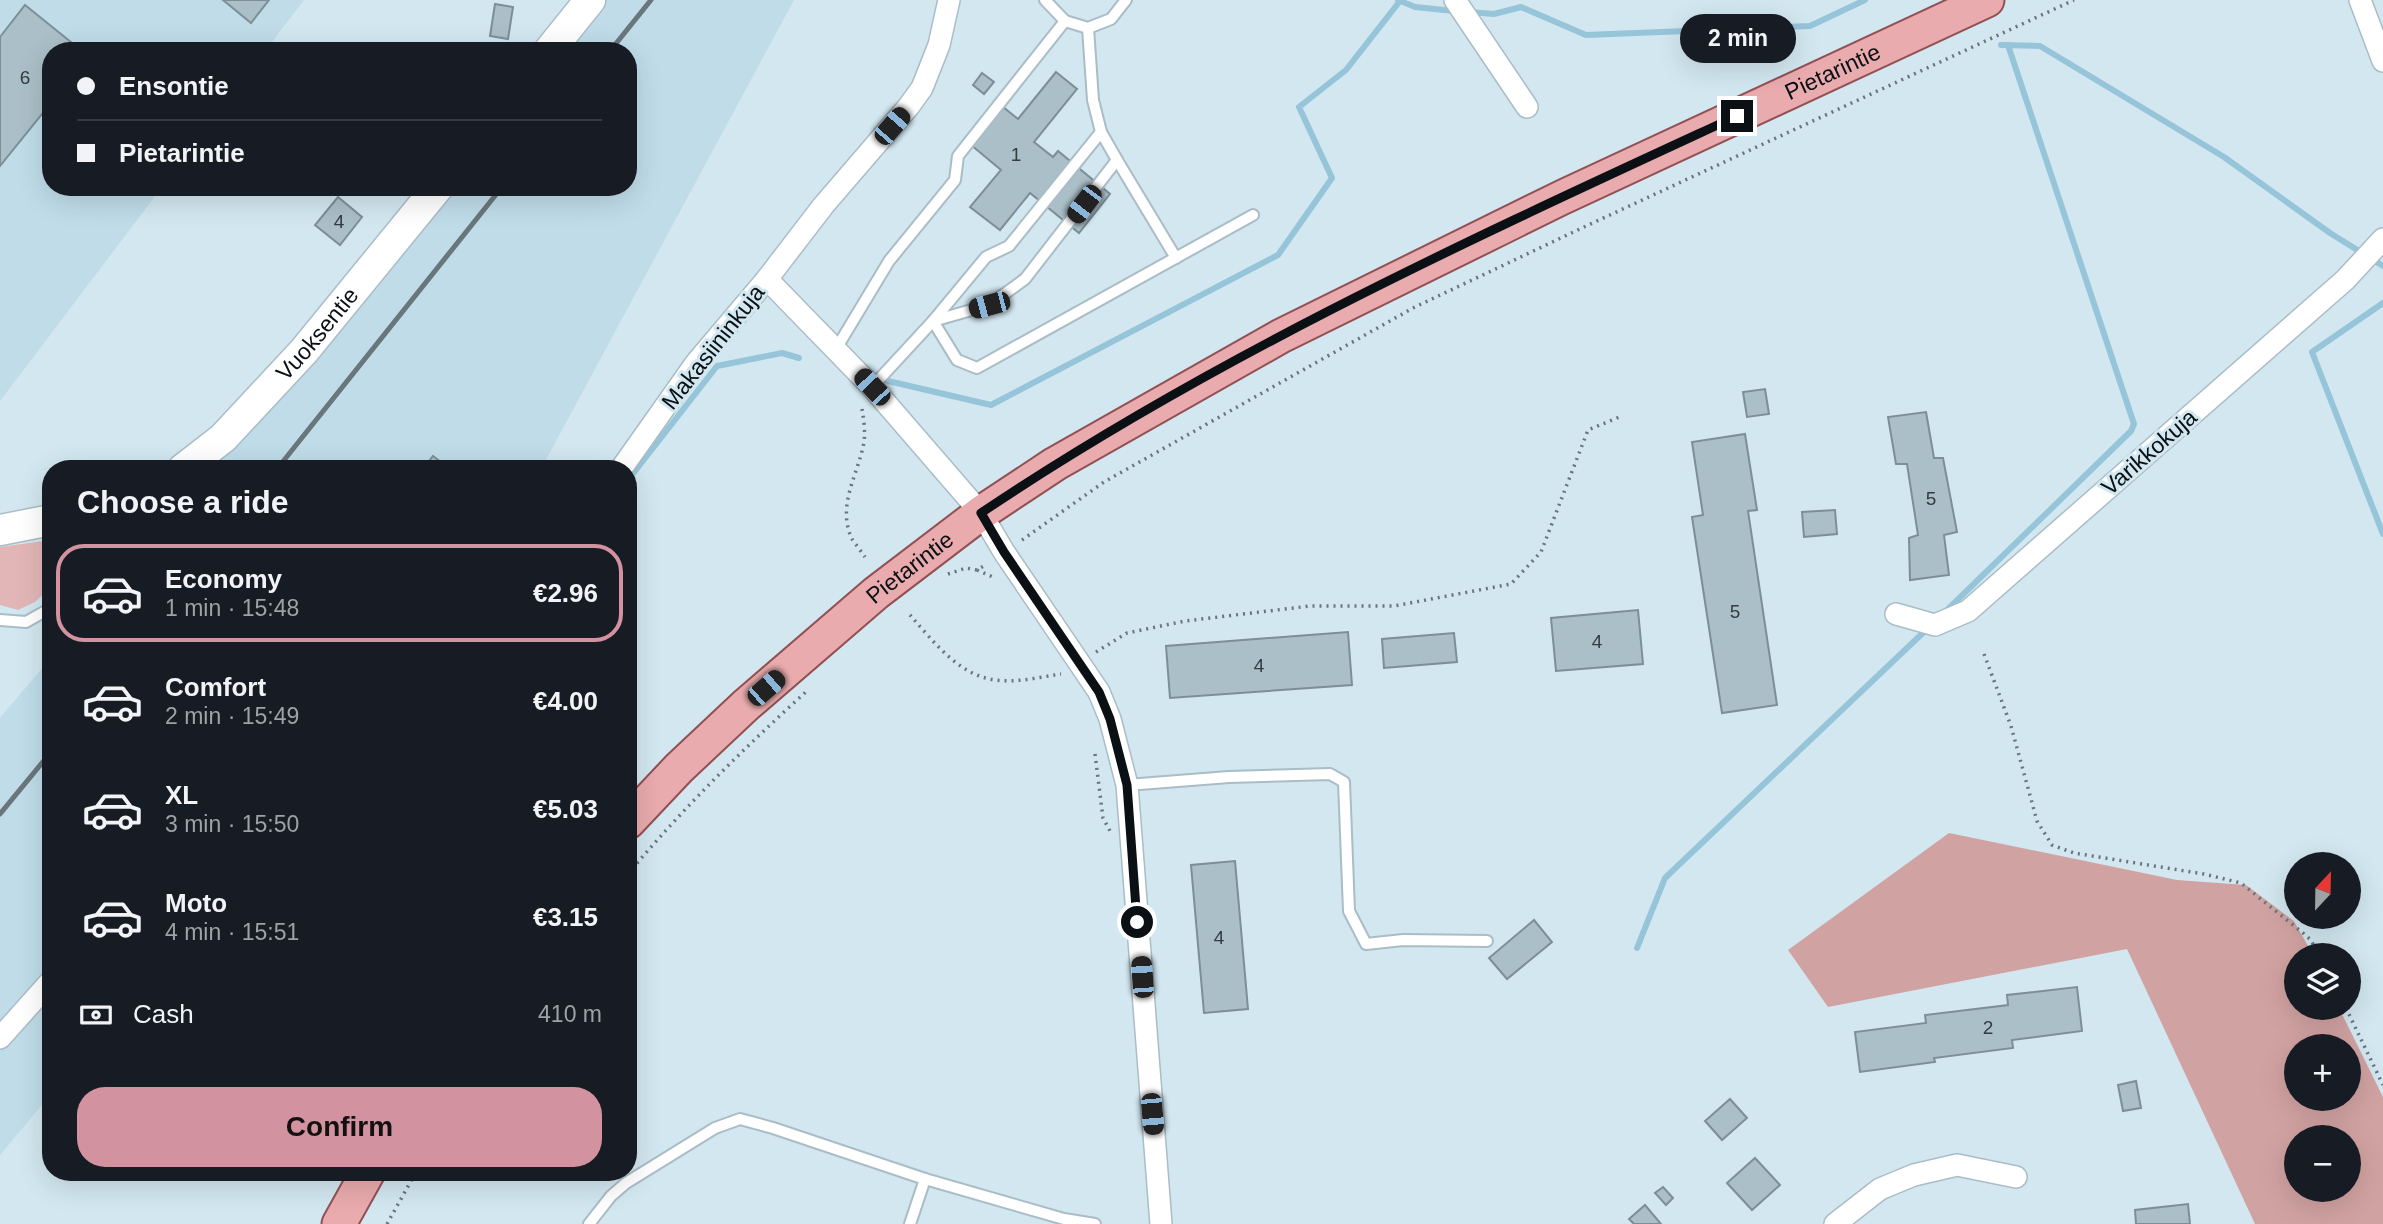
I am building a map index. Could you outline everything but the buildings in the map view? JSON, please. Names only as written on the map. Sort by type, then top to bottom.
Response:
[{"type":"main road","name":"Pietarintie","points":[[637,812],[679,768],[756,697],[876,593],[981,513],[1055,464],[1281,336],[1563,197],[1987,0]]},
{"type":"main road","points":[[339,1224],[363,1181]]},
{"type":"street","points":[[556,42],[589,0]]},
{"type":"street","points":[[768,279],[823,206],[922,88],[939,45],[949,0]]},
{"type":"street","points":[[1455,0],[1527,107]]},
{"type":"street","points":[[2360,0],[2383,61]]},
{"type":"street","name":"Vuoksentie","points":[[195,460],[223,438],[304,351],[431,196]]},
{"type":"street","name":"Varikkokuja","points":[[1896,614],[1935,625],[1968,611],[2345,279],[2383,239]]},
{"type":"street","name":"Makasiininkuja","points":[[627,460],[696,363],[768,279],[872,387],[981,513],[1004,552],[1099,692],[1110,719],[1127,785],[1161,1224]]},
{"type":"street","points":[[0,530],[42,522]]},
{"type":"street","points":[[0,1038],[42,991]]},
{"type":"street","points":[[1835,1224],[1880,1189],[1914,1175],[1957,1165],[2016,1177]]},
{"type":"lane","points":[[1045,0],[1065,21],[1088,28],[1111,19],[1126,0]]},
{"type":"lane","points":[[836,349],[890,261],[955,180],[958,156],[1065,21]]},
{"type":"lane","points":[[1088,28],[1093,100],[1101,132],[1176,258]]},
{"type":"lane","points":[[872,387],[933,321],[986,257],[1009,246],[1101,132]]},
{"type":"lane","points":[[933,321],[989,305],[1025,279],[1117,160]]},
{"type":"lane","points":[[933,321],[957,360],[977,368],[1253,215]]},
{"type":"lane","points":[[0,620],[26,622],[42,613]]},
{"type":"lane","points":[[1127,785],[1229,777],[1330,774],[1344,782],[1349,911],[1366,944],[1404,940],[1486,941]]},
{"type":"lane","points":[[637,1176],[715,1128],[740,1119],[925,1179],[1064,1219],[1095,1224]]},
{"type":"lane","points":[[910,1224],[925,1179]]},
{"type":"lane","points":[[589,1224],[611,1196],[629,1181]]},
{"type":"path","points":[[978,570],[1104,482],[1413,308],[1584,226],[2074,0]]},
{"type":"path","points":[[853,400],[862,410],[865,431],[846,505],[853,539],[865,556]]},
{"type":"path","points":[[1079,662],[1127,633],[1185,621],[1310,606],[1394,606],[1511,584],[1541,552],[1588,430],[1622,416]]},
{"type":"path","points":[[941,578],[966,568],[978,570],[1003,584]]},
{"type":"path","points":[[910,615],[944,654],[968,670],[994,680],[1064,674],[1058,664]]},
{"type":"path","points":[[1984,654],[2011,726],[2037,821],[2052,845],[2074,853],[2204,874],[2241,883],[2312,943]]},
{"type":"path","points":[[637,864],[703,790],[813,686]]},
{"type":"path","points":[[1095,747],[1103,818],[1108,831],[1131,840]]},
{"type":"path","points":[[2352,1020],[2383,1086]]},
{"type":"path","points":[[387,1224],[411,1181]]},
{"type":"shaded area","points":[[0,0],[304,0],[272,42],[42,42],[42,196],[155,196],[0,401]]},
{"type":"shaded area","points":[[604,0],[794,0],[546,460],[218,460],[438,196],[637,196],[637,42],[569,42]]},
{"type":"shaded area","points":[[42,541],[42,595],[18,610],[0,605],[0,547]]},
{"type":"shaded area","points":[[42,669],[42,1105],[0,1155],[0,718]]},
{"type":"shaded area","points":[[1949,833],[2177,880],[2246,885],[2284,914],[2284,929],[2298,929],[2306,943],[2284,943],[2284,1020],[2345,1020],[2352,1034],[2284,1034],[2284,1111],[2361,1111],[2361,1052],[2383,1097],[2383,1224],[2255,1224],[2127,949],[1828,1007],[1788,950]]},
{"type":"waterway","points":[[1398,0],[1415,7],[1454,11]]},
{"type":"waterway","points":[[1469,12],[1494,14],[1521,7],[1586,35],[1810,26],[1865,0]]},
{"type":"waterway","points":[[888,381],[991,405],[1278,255],[1332,178],[1299,107],[1346,70],[1400,1]]},
{"type":"waterway","points":[[2001,45],[2040,46],[2224,157],[2330,233],[2383,266]]},
{"type":"waterway","points":[[1945,612],[2131,431],[2134,424],[2008,45]]},
{"type":"waterway","points":[[2383,303],[2312,352],[2383,534]]},
{"type":"waterway","points":[[637,468],[717,366],[782,353],[799,358]]},
{"type":"waterway","points":[[1637,948],[1665,878],[1927,629]]},
{"type":"railway","points":[[617,42],[651,0]]},
{"type":"railway","points":[[284,460],[495,196]]},
{"type":"railway","points":[[0,814],[42,763]]},
{"type":"route","points":[[1137,922],[1127,785],[1110,719],[1099,692],[1004,552],[981,513],[1055,464],[1281,336],[1563,197],[1737,116]]}]
